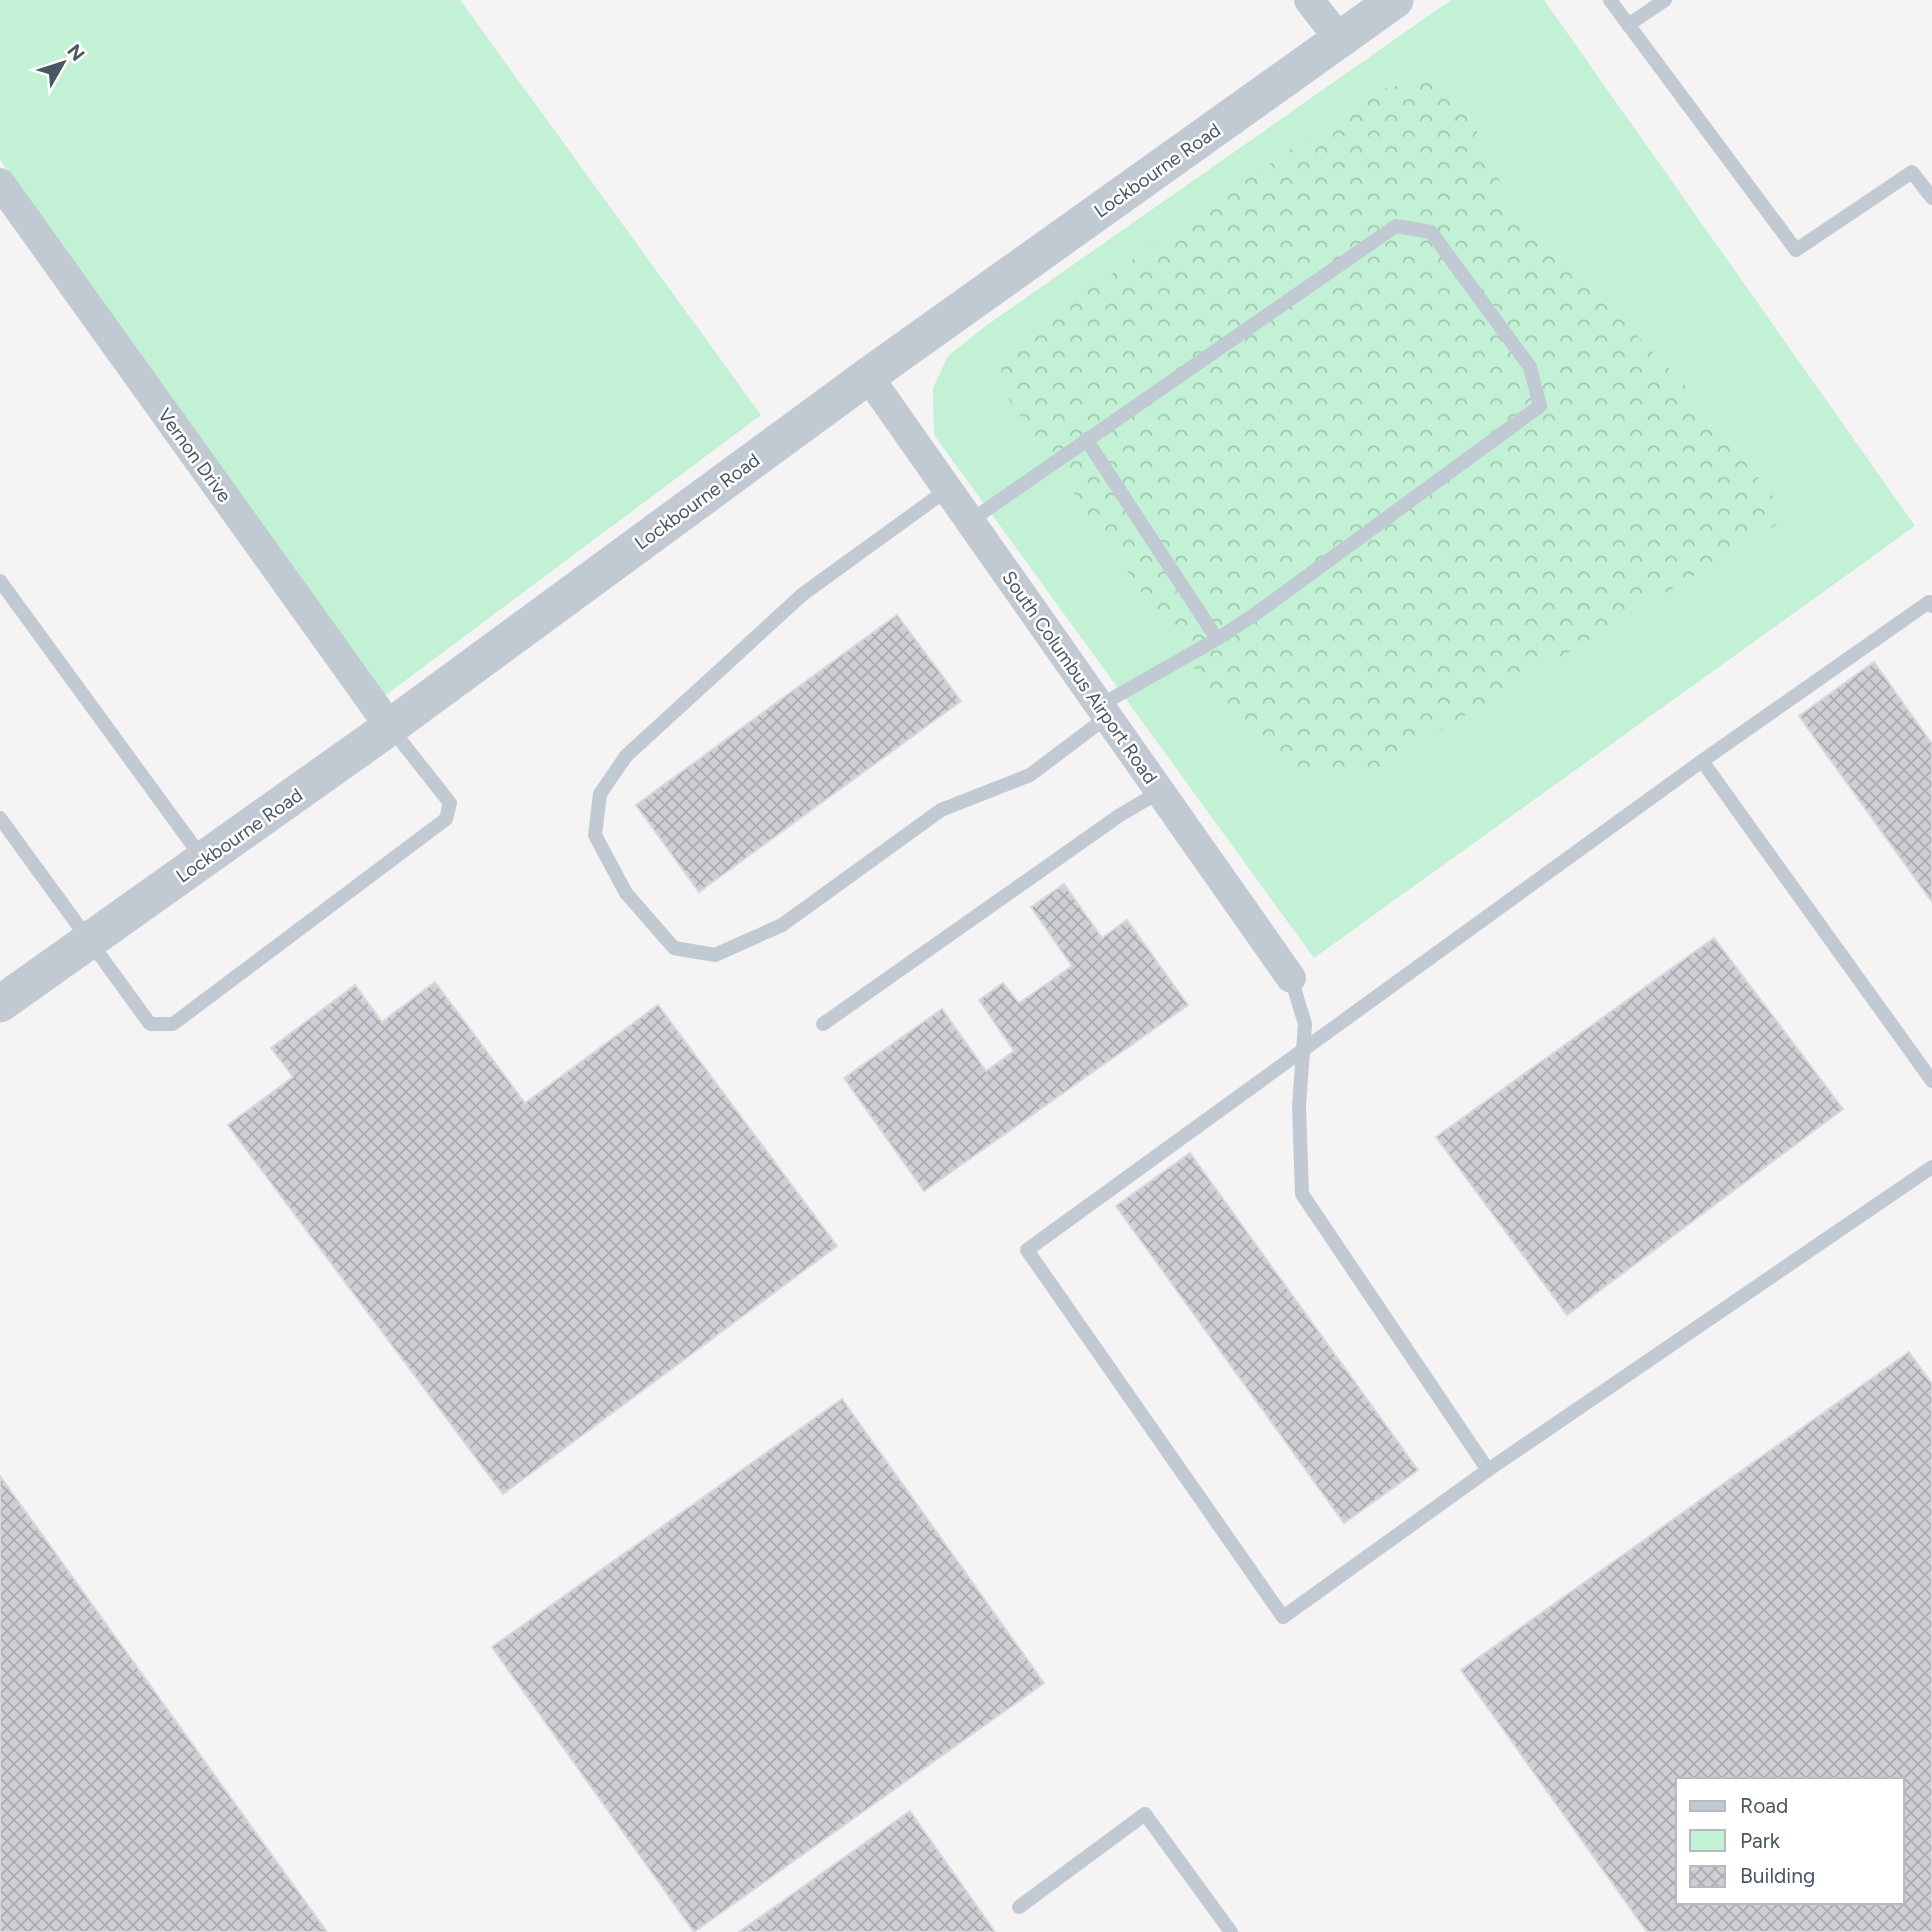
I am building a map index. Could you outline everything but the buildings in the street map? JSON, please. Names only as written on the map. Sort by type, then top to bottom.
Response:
[{"type":"street","points":[[1309,0],[1340,40]]},
{"type":"street","name":"Lockbourne Road","points":[[0,1004],[390,727],[868,376],[1395,0]]},
{"type":"street","name":"Vernon Drive","points":[[0,183],[390,727]]},
{"type":"street","name":"South Columbus Airport Road","points":[[868,376],[1291,978]]},
{"type":"lane","points":[[1610,0],[1796,250],[1912,172],[1932,198]]},
{"type":"lane","points":[[1628,25],[1665,0]]},
{"type":"lane","points":[[948,489],[803,594],[626,755],[600,794],[595,835],[626,893],[674,948],[715,955],[782,925],[941,810],[1030,775],[1103,711],[1254,615],[1540,406],[1530,368],[1431,232],[1396,226],[970,521]]},
{"type":"lane","points":[[1086,439],[1217,639]]},
{"type":"lane","points":[[0,581],[204,860]]},
{"type":"lane","points":[[1932,606],[1929,602],[1702,761],[1027,1250],[1283,1617],[1488,1470],[1932,1167]]},
{"type":"lane","points":[[0,818],[150,1024],[173,1024],[446,819],[450,803],[390,727]]},
{"type":"lane","points":[[1702,761],[1932,1080]]},
{"type":"lane","points":[[823,1024],[1120,815],[1161,791]]},
{"type":"lane","points":[[1291,978],[1305,1024],[1299,1106],[1302,1194],[1488,1470]]},
{"type":"lane","points":[[1019,1907],[1145,1814],[1231,1932]]},
{"type":"green space","points":[[0,0],[460,0],[761,415],[383,697],[0,160]]},
{"type":"green space","points":[[1451,0],[1544,0],[1915,526],[1314,958],[934,435],[933,388],[948,356],[987,325]],"holes":[[[1463,101],[1512,207],[1686,386],[1789,517],[1002,350]]]},
{"type":"green space","points":[[1436,76],[1463,101],[1512,207],[1686,386],[1789,517],[1366,776],[1289,770],[1225,713],[1001,388],[1002,351],[1372,92]]}]
